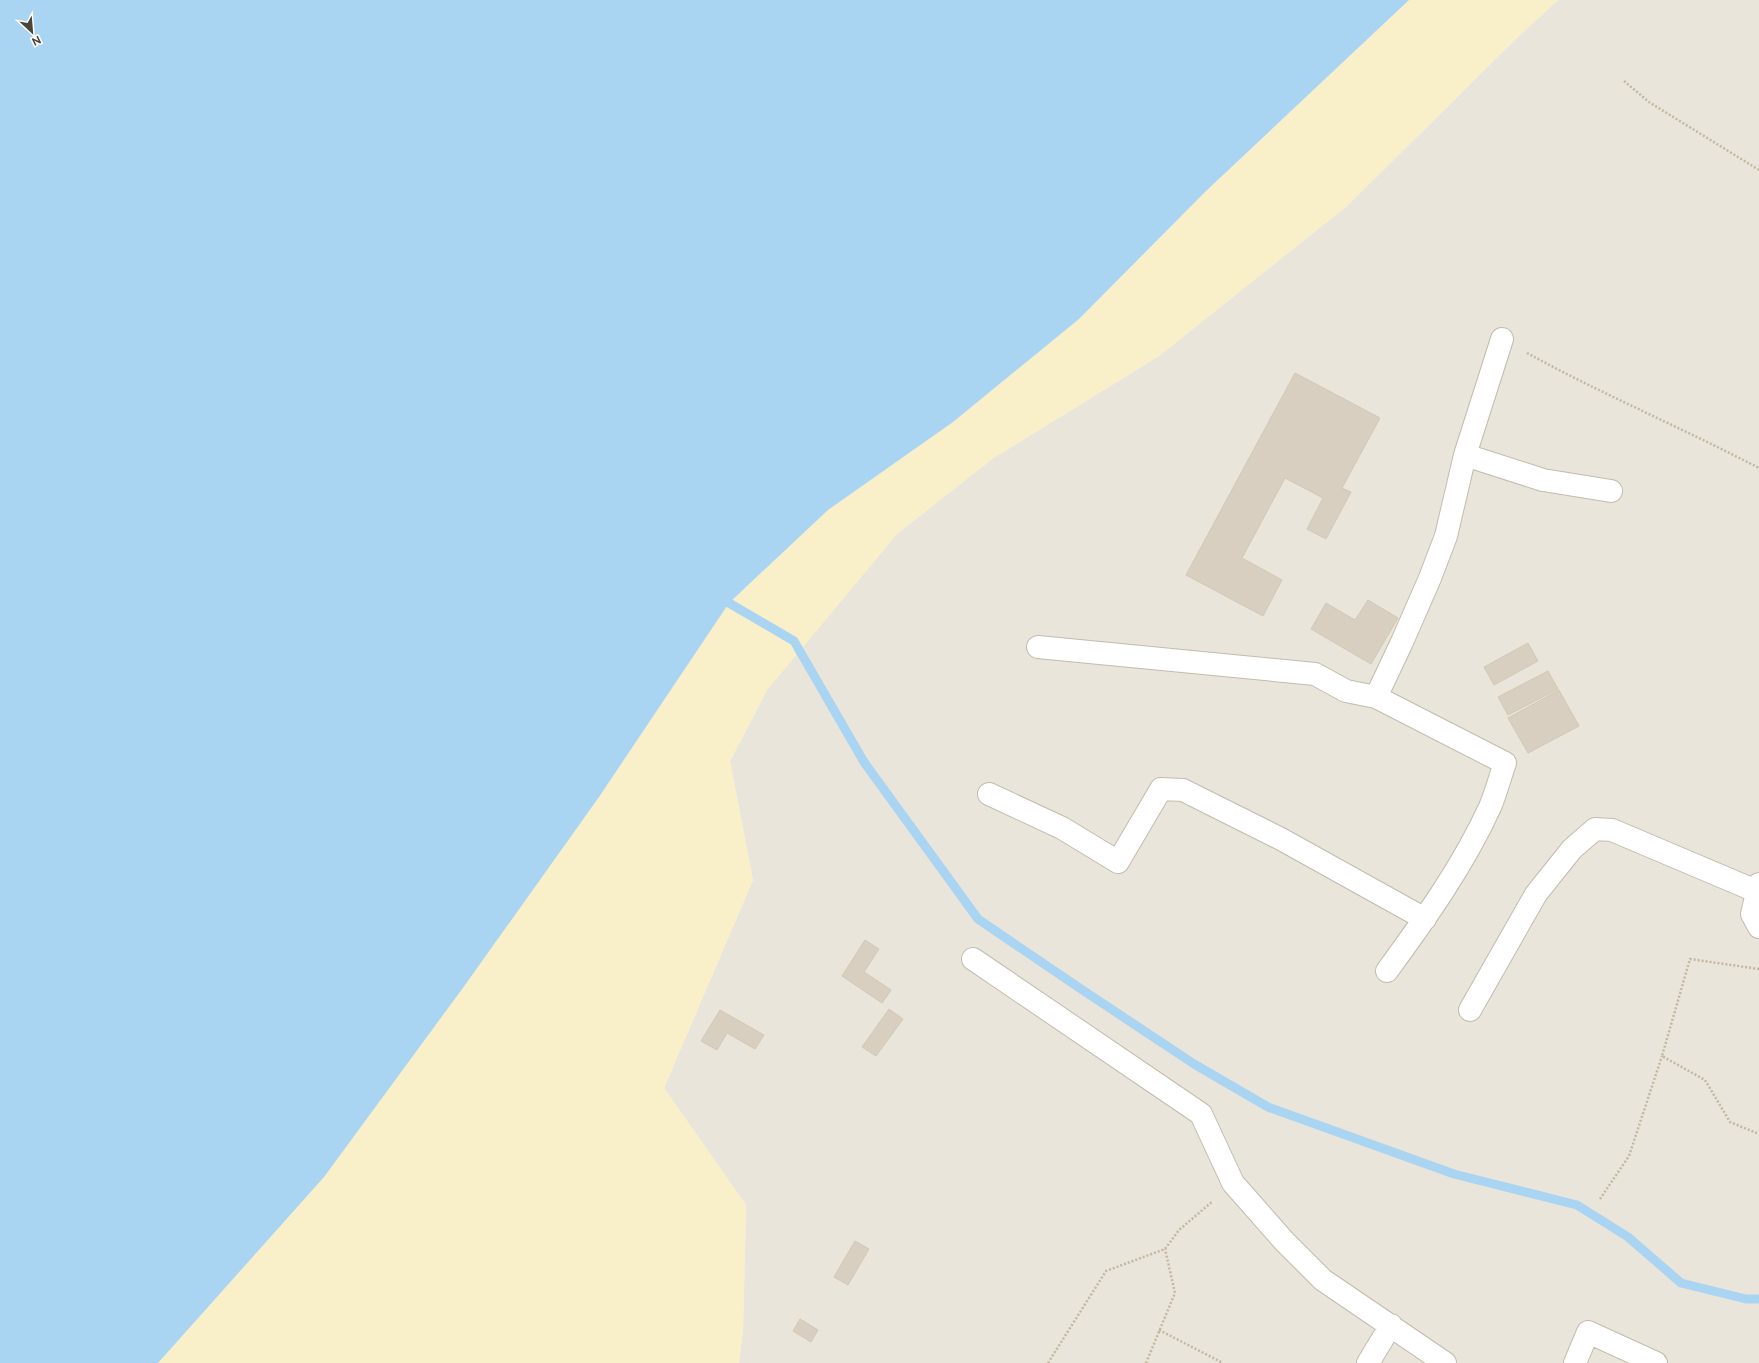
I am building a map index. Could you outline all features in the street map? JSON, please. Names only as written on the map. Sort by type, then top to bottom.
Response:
[{"type":"street","points":[[1376,697],[1430,578],[1446,536],[1465,455],[1502,339]]},
{"type":"street","points":[[1465,455],[1543,480],[1611,491]]},
{"type":"street","points":[[1038,648],[1315,674],[1346,691],[1376,697],[1505,763],[1490,806],[1461,862],[1425,919],[1387,971]]},
{"type":"street","points":[[989,794],[1062,828],[1118,862],[1161,789],[1182,790],[1281,840],[1425,919]]},
{"type":"street","points":[[1470,1010],[1536,894],[1572,850],[1595,828],[1612,830],[1758,887],[1752,914],[1759,927]]},
{"type":"street","points":[[973,959],[1201,1114],[1233,1183],[1284,1241],[1323,1280],[1391,1325],[1444,1363]]},
{"type":"street","points":[[1368,1363],[1391,1325]]},
{"type":"street","points":[[1575,1363],[1588,1332],[1656,1363]]},
{"type":"path","points":[[1624,81],[1649,102],[1759,170]]},
{"type":"path","points":[[1502,339],[1557,369],[1759,468]]},
{"type":"path","points":[[1600,1199],[1629,1156],[1662,1056],[1690,959],[1759,969]]},
{"type":"path","points":[[1662,1056],[1705,1080],[1730,1122],[1759,1134]]},
{"type":"path","points":[[1048,1363],[1106,1271],[1165,1249],[1179,1230],[1233,1183]]},
{"type":"path","points":[[1146,1363],[1175,1293],[1165,1249]]},
{"type":"path","points":[[1159,1330],[1222,1363]]},
{"type":"shaded area","points":[[1558,0],[1759,0],[1759,1363],[739,1363],[743,1330],[746,1205],[664,1088],[753,880],[730,761],[767,690],[897,534],[992,459],[1159,356],[1347,206],[1519,36]]},
{"type":"sand","points":[[1409,0],[1558,0],[1519,36],[1347,206],[1159,356],[992,459],[897,534],[767,690],[730,761],[753,880],[664,1088],[746,1205],[743,1330],[739,1363],[158,1363],[324,1177],[599,797],[729,603],[828,510],[953,422],[1079,319],[1206,191]]},
{"type":"water","points":[[0,0],[1409,0],[1206,191],[1079,319],[953,422],[828,510],[729,603],[599,797],[465,985],[324,1177],[158,1363],[0,1363]]},
{"type":"building","points":[[1295,373],[1380,418],[1342,488],[1351,492],[1326,539],[1307,529],[1323,498],[1285,478],[1242,558],[1282,580],[1263,616],[1186,575]]},
{"type":"building","points":[[1368,600],[1398,618],[1371,664],[1311,629],[1326,603],[1355,620]]},
{"type":"building","points":[[1528,643],[1538,661],[1494,685],[1484,667]]},
{"type":"building","points":[[1548,671],[1558,689],[1508,715],[1498,697]]},
{"type":"building","points":[[1559,690],[1579,726],[1528,753],[1508,718]]},
{"type":"building","points":[[865,940],[879,949],[864,972],[891,990],[882,1003],[842,976]]},
{"type":"building","points":[[889,1009],[903,1019],[876,1056],[862,1047]]},
{"type":"building","points":[[720,1010],[764,1035],[755,1049],[727,1033],[717,1050],[701,1041]]},
{"type":"building","points":[[855,1241],[869,1249],[848,1285],[834,1277]]},
{"type":"building","points":[[800,1319],[818,1330],[811,1342],[793,1331]]},
{"type":"waterway","points":[[729,603],[794,641],[864,762],[978,919],[1081,989],[1194,1064],[1268,1107],[1454,1174],[1577,1205],[1628,1237],[1681,1283],[1746,1299],[1759,1299]]}]
